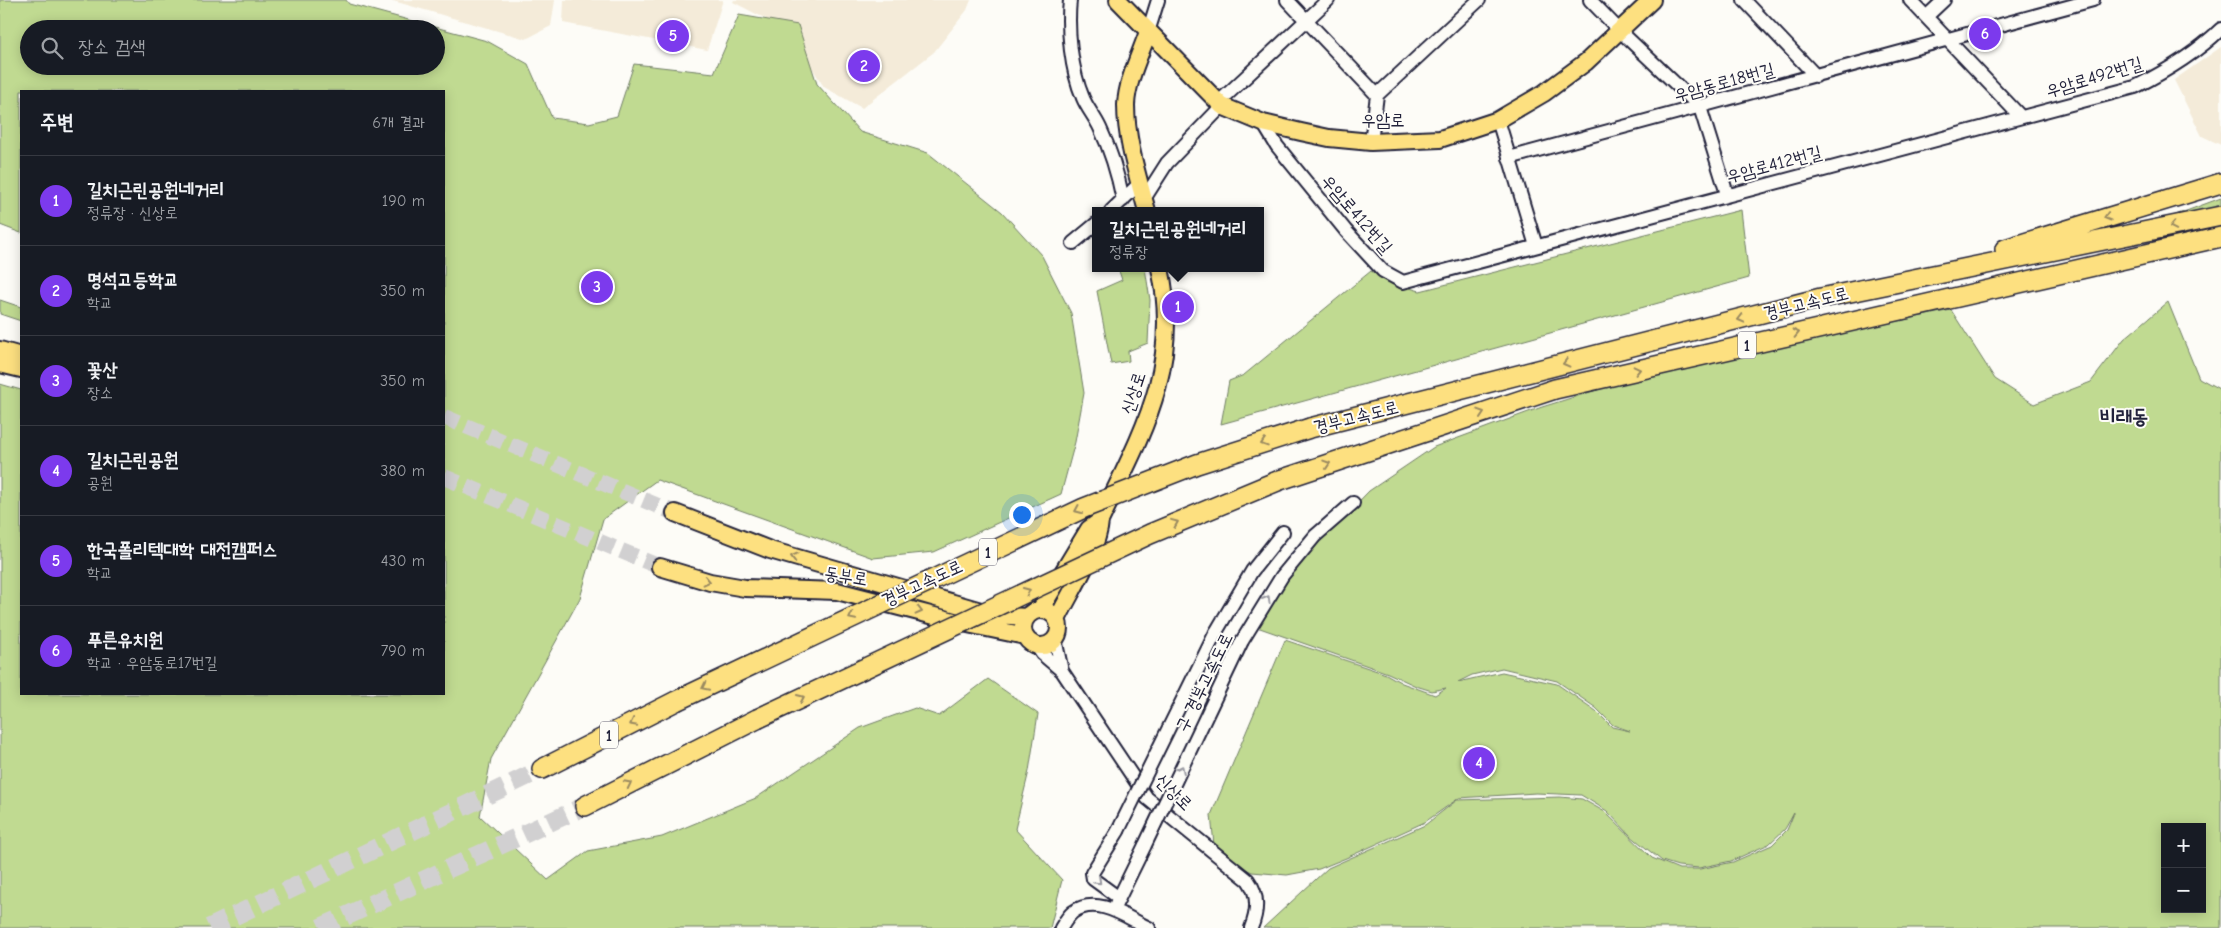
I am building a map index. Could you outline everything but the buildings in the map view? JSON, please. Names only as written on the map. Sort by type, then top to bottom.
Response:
[{"type":"highway","points":[[1891,283],[2221,183]]},
{"type":"highway","name":"경부고속도로","points":[[542,770],[676,701],[1084,508],[1197,464],[1310,428],[1821,298],[2221,216]]},
{"type":"highway","name":"경부고속도로","points":[[585,806],[757,719],[1150,534],[1280,480],[1555,389],[2221,237]]},
{"type":"main road","name":"우암로","points":[[1118,0],[1220,105],[1263,123],[1329,138],[1371,142],[1440,139],[1498,120],[1544,93],[1586,62],[1652,0]]},
{"type":"main road","points":[[1144,197],[1129,136],[1126,104],[1130,83],[1148,32]]},
{"type":"main road","name":"신상로","points":[[1100,521],[1154,405],[1164,360],[1167,320],[1161,272]]},
{"type":"main road","points":[[0,350],[20,356]]},
{"type":"main road","points":[[0,364],[20,369]]},
{"type":"main road","name":"동부로","points":[[675,513],[770,550],[996,615],[1034,614]]},
{"type":"main road","points":[[1100,521],[1099,533],[1092,550],[1057,620],[1058,630],[1054,639],[1046,645],[1031,640],[1023,626],[1034,614],[1089,529],[1100,521]]},
{"type":"main road","name":"동부로","points":[[660,567],[710,582],[745,588],[838,591],[1031,640]]},
{"type":"main road","points":[[1034,614],[1050,612],[1057,620]]},
{"type":"street","points":[[1070,0],[1068,17],[1072,53],[1083,97],[1100,128],[1114,162],[1123,200]]},
{"type":"street","points":[[1148,32],[1158,0]]},
{"type":"street","points":[[1287,0],[1377,95]]},
{"type":"street","points":[[1115,207],[1123,200],[1144,197],[1167,163],[1220,105],[1328,0]]},
{"type":"street","points":[[1371,142],[1377,95],[1479,0]]},
{"type":"street","points":[[1590,0],[1700,107],[1727,194]]},
{"type":"street","points":[[1744,0],[1816,76]]},
{"type":"street","points":[[1910,0],[2021,117]]},
{"type":"street","points":[[1926,17],[1944,0]]},
{"type":"street","name":"우암동로18번길","points":[[1510,158],[2093,0]]},
{"type":"street","name":"우암로492번길","points":[[2021,117],[2135,87],[2170,70],[2191,55],[2221,28]]},
{"type":"street","name":"우암로412번길","points":[[1263,123],[1277,146],[1346,231],[1383,271],[1403,282],[2021,117]]},
{"type":"street","points":[[1498,120],[1536,246]]},
{"type":"street","points":[[1073,243],[1092,227]]},
{"type":"street","name":"구 경부고속도로","points":[[1112,911],[1242,641],[1282,576],[1316,536],[1353,503]]},
{"type":"street","name":"구 경부고속도로","points":[[1119,898],[1093,879],[1092,873],[1118,831],[1216,632],[1252,571],[1283,532]]},
{"type":"street","points":[[1054,639],[1062,670]]},
{"type":"street","points":[[1031,640],[1042,654],[1062,670]]},
{"type":"street","name":"신상로","points":[[1062,670],[1147,798],[1248,880],[1255,890],[1257,906],[1251,928]]},
{"type":"street","points":[[1061,928],[1071,913],[1088,905],[1100,906],[1149,928]]},
{"type":"shaded area","points":[[390,0],[555,0],[551,26],[526,39]]},
{"type":"shaded area","points":[[564,0],[723,0],[707,50],[563,23]]},
{"type":"shaded area","points":[[734,0],[971,0],[967,10],[934,52],[862,108],[824,87],[801,50],[799,36],[733,2]]},
{"type":"shaded area","points":[[2221,47],[2221,145],[2202,136],[2174,80]]},
{"type":"green space","points":[[0,0],[346,0],[349,4],[409,20],[20,20],[20,75],[445,75],[445,30],[487,41],[528,64],[552,118],[589,123],[617,116],[634,64],[714,73],[739,15],[798,25],[817,84],[860,132],[928,153],[1002,212],[1042,256],[1071,313],[1084,393],[1075,442],[1061,494],[934,552],[873,558],[657,480],[603,519],[580,598],[491,759],[480,816],[548,880],[588,851],[662,837],[756,798],[860,728],[915,708],[939,716],[988,679],[1038,714],[1029,771],[1015,829],[1062,880],[1050,928],[0,928],[0,384],[20,390],[20,695],[445,695],[445,90],[20,90],[20,233],[0,225]]},
{"type":"green space","points":[[2221,198],[2221,207],[2154,223]]},
{"type":"green space","points":[[1741,210],[1749,278],[1221,424],[1229,381],[1244,375],[1371,271],[1392,283],[1420,291]]},
{"type":"green space","points":[[1119,272],[1146,272],[1150,300],[1148,343],[1128,351],[1129,361],[1111,364],[1097,291],[1122,280]]},
{"type":"green space","points":[[0,300],[20,307],[20,321],[0,314]]},
{"type":"green space","points":[[2168,302],[2199,378],[2221,390],[2221,928],[1263,928],[1328,868],[1425,825],[1457,800],[1560,797],[1582,799],[1605,812],[1652,858],[1679,869],[1700,869],[1733,862],[1772,845],[1787,830],[1794,813],[1785,829],[1769,844],[1731,861],[1699,868],[1678,866],[1662,861],[1631,836],[1607,811],[1581,795],[1536,793],[1459,798],[1425,822],[1346,858],[1319,869],[1287,875],[1252,872],[1239,866],[1214,845],[1211,815],[1285,640],[1386,674],[1402,683],[1435,695],[1446,688],[1432,691],[1416,686],[1388,673],[1257,627],[1300,562],[1369,491],[1434,447],[1542,407],[1655,372],[1951,310],[1995,379],[2034,404],[2091,382],[2124,339]],"holes":[[[1502,668],[1557,681],[1596,708],[1613,725],[1630,731],[1612,727],[1596,711],[1557,684],[1502,672],[1458,682],[1472,675]]]},
{"type":"tunnel","points":[[445,417],[675,513]]},
{"type":"tunnel","points":[[445,477],[660,567]]},
{"type":"tunnel","points":[[209,928],[542,769]]},
{"type":"tunnel","points":[[320,928],[585,806]]},
{"type":"place","name":"푸른유치원","points":[[1985,34]]},
{"type":"place","name":"한국폴리텍대학 대전캠퍼스","points":[[673,36]]},
{"type":"place","name":"명석고등학교","points":[[864,66]]},
{"type":"place","name":"꽃산","points":[[597,287]]},
{"type":"place","name":"길치근린공원네거리","points":[[1178,307]]},
{"type":"place","name":"길치근린공원","points":[[1479,763]]},
{"type":"district","name":"비래동","points":[[2124,416]]}]
